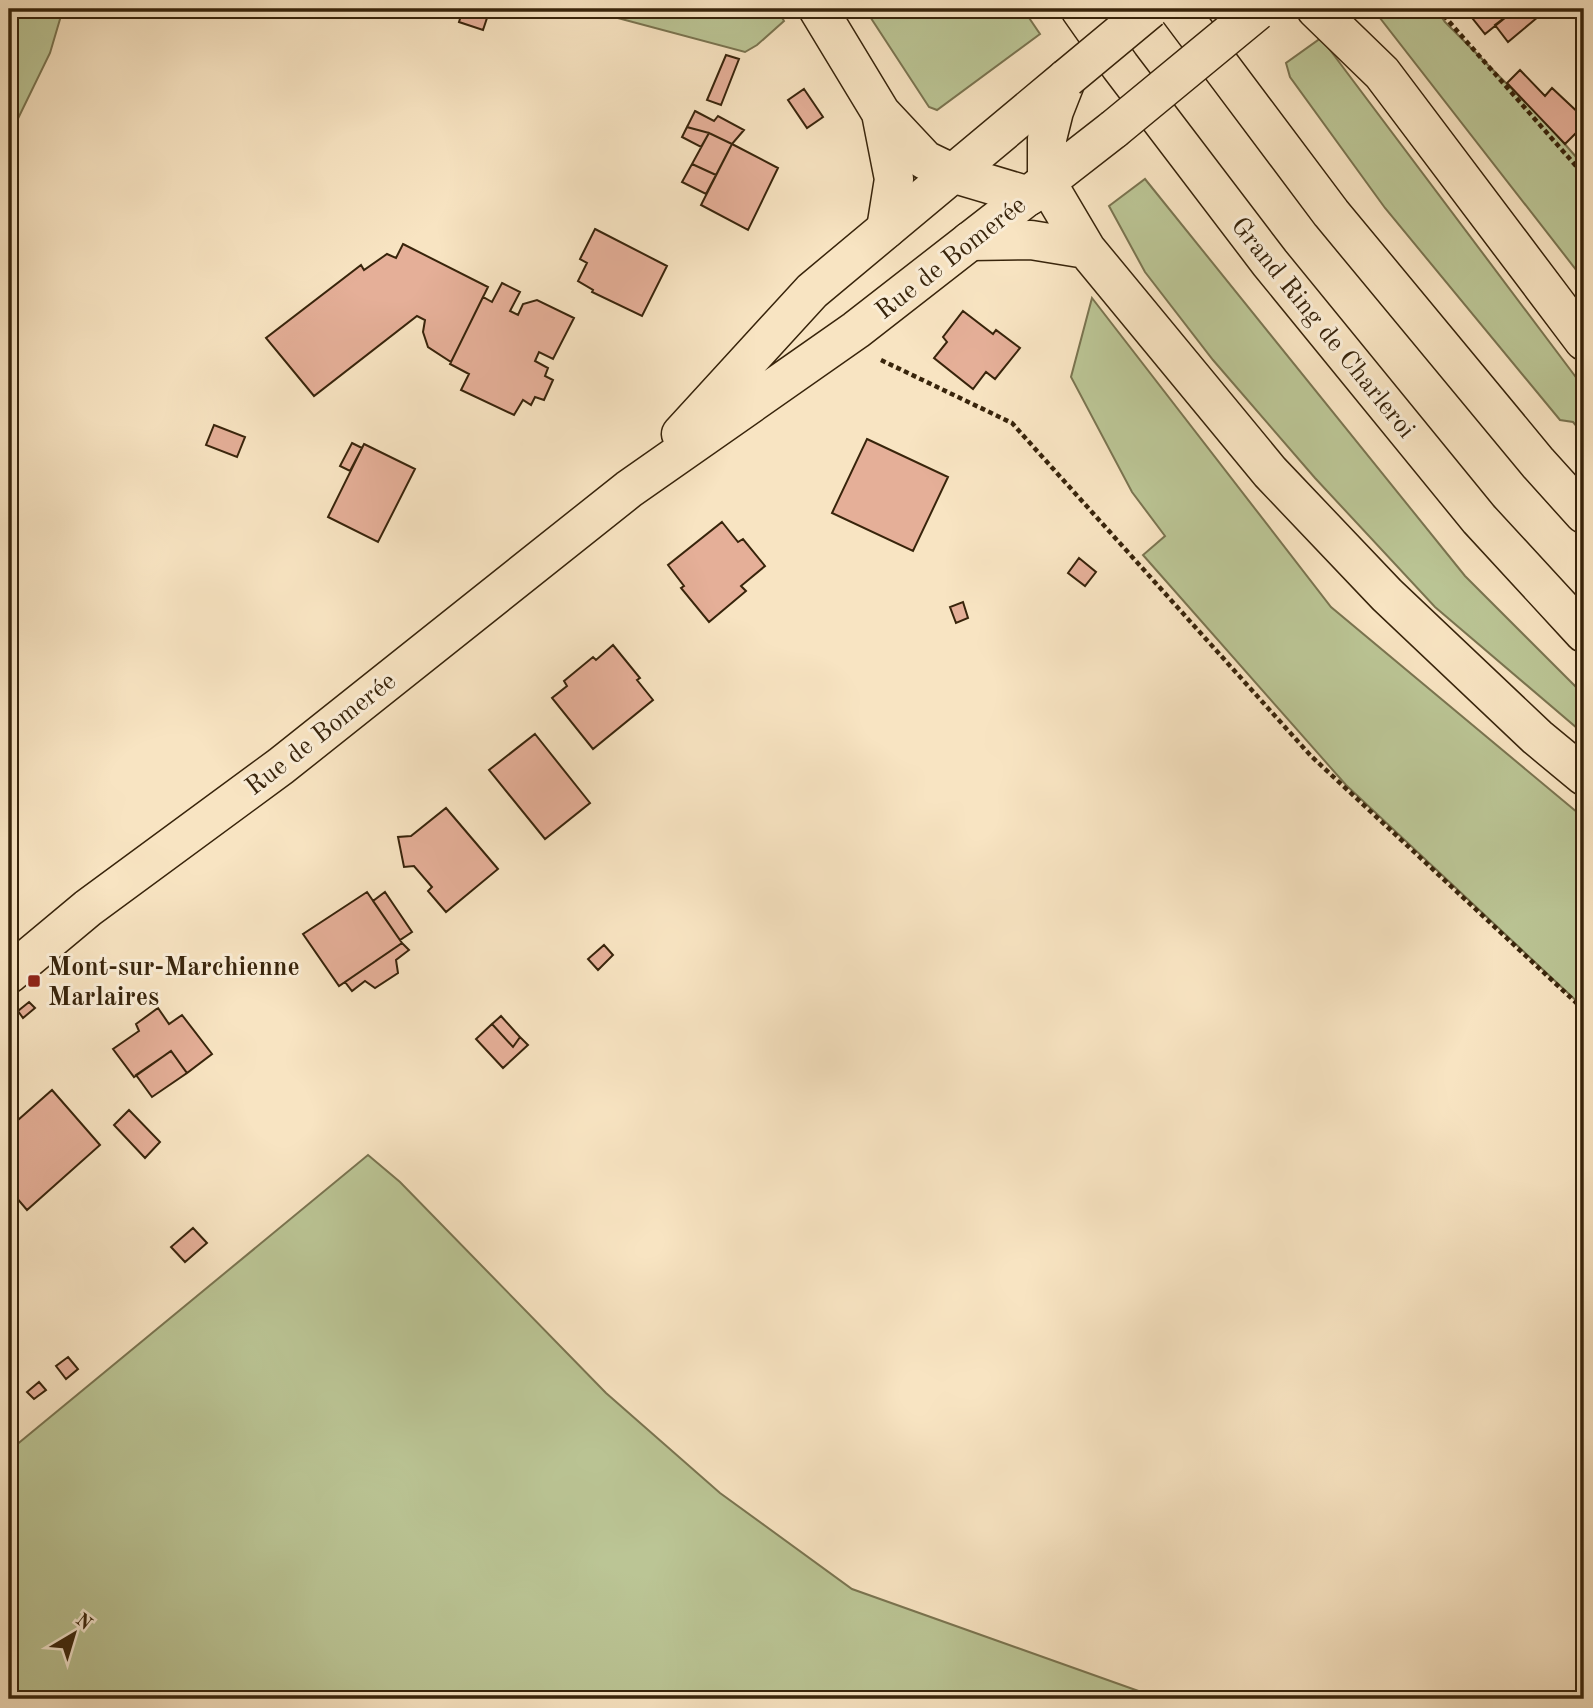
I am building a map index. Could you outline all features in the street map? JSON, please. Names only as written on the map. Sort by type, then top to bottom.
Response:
[{"type":"main road","points":[[818,9],[881,113],[925,160],[952,173],[1038,189],[1288,491],[1387,595],[1537,737],[1584,775]]},
{"type":"main road","name":"Grand Ring de Charleroi","points":[[1080,9],[1120,66],[1270,263],[1479,519],[1584,633]]},
{"type":"main road","name":"Rue de Bomerée","points":[[629,489],[812,291],[952,173],[1055,95],[1150,9]]},
{"type":"main road","points":[[1178,9],[1331,213],[1538,463],[1584,514]]},
{"type":"main road","points":[[1316,9],[1382,73],[1584,341]]},
{"type":"main road","points":[[1352,9],[1382,73]]},
{"type":"main road","name":"Rue de Bomerée","points":[[9,974],[88,908],[292,757],[629,489],[856,330],[1084,153],[1258,10]]},
{"type":"main road","points":[[1038,189],[1055,95]]},
{"type":"main road","points":[[881,113],[894,179],[886,229]]},
{"type":"main road","points":[[970,241],[1031,240],[1086,249]]},
{"type":"path","points":[[1437,9],[1584,175]]},
{"type":"path","points":[[882,362],[1012,423],[1311,756],[1584,1010]]},
{"type":"green space","points":[[9,9],[63,9],[50,53],[9,137]]},
{"type":"green space","points":[[584,9],[777,9],[784,21],[745,52]]},
{"type":"green space","points":[[865,9],[1023,9],[1040,34],[937,110],[929,107]]},
{"type":"green space","points":[[1373,9],[1436,9],[1445,22],[1549,126],[1584,166],[1584,280]]},
{"type":"green space","points":[[1321,38],[1584,388],[1584,435],[1573,422],[1560,420],[1385,208],[1290,77],[1286,63]]},
{"type":"green space","points":[[1145,179],[1465,576],[1584,695],[1584,734],[1435,607],[1315,478],[1213,360],[1145,272],[1109,206]]},
{"type":"green space","points":[[1092,298],[1331,607],[1584,818],[1584,1008],[1346,785],[1143,555],[1165,536],[1132,492],[1071,377]]},
{"type":"green space","points":[[368,1155],[400,1182],[606,1393],[720,1493],[852,1589],[1161,1699],[9,1699],[9,1451]]},
{"type":"building","points":[[463,9],[490,9],[483,30],[459,22]]},
{"type":"building","points":[[1465,9],[1516,9],[1485,34]]},
{"type":"building","points":[[1516,9],[1523,9],[1526,13],[1531,9],[1538,17],[1508,42],[1495,25]]},
{"type":"building","points":[[726,55],[739,59],[721,105],[707,100]]},
{"type":"building","points":[[1520,70],[1545,96],[1552,88],[1584,118],[1584,137],[1578,131],[1565,144],[1507,83]]},
{"type":"building","points":[[804,89],[823,117],[807,128],[788,100]]},
{"type":"building","points":[[695,111],[714,121],[718,116],[744,130],[732,144],[709,133],[687,127]]},
{"type":"building","points":[[687,127],[709,133],[701,147],[682,137]]},
{"type":"building","points":[[709,133],[732,144],[716,175],[692,164]]},
{"type":"building","points":[[732,144],[778,168],[748,230],[701,205]]},
{"type":"building","points":[[692,164],[716,175],[706,194],[682,182]]},
{"type":"building","points":[[595,229],[667,266],[642,316],[592,292],[593,290],[578,281],[587,263],[580,259]]},
{"type":"building","points":[[403,244],[488,287],[451,362],[428,347],[423,332],[425,320],[417,316],[314,396],[266,338],[361,265],[364,270],[387,254],[396,258]]},
{"type":"building","points":[[502,283],[520,292],[510,311],[518,315],[523,304],[537,300],[574,318],[553,359],[539,352],[535,361],[548,368],[545,376],[553,380],[544,400],[535,397],[531,405],[523,400],[514,415],[461,390],[469,374],[450,364],[483,297],[492,302]]},
{"type":"building","points":[[963,311],[993,334],[996,330],[1020,348],[995,379],[986,372],[973,389],[934,358],[947,342],[943,337]]},
{"type":"building","points":[[214,425],[245,437],[237,457],[206,445]]},
{"type":"building","points":[[867,439],[948,477],[913,551],[832,513]]},
{"type":"building","points":[[352,443],[362,448],[350,471],[340,466]]},
{"type":"building","points":[[364,444],[415,469],[378,542],[328,517]]},
{"type":"building","points":[[722,522],[738,542],[743,539],[765,566],[741,586],[746,591],[709,622],[681,588],[684,586],[668,565]]},
{"type":"building","points":[[1079,558],[1096,572],[1085,586],[1068,573]]},
{"type":"building","points":[[963,602],[968,618],[956,623],[950,607]]},
{"type":"building","points":[[613,645],[640,678],[637,680],[653,700],[593,749],[552,698],[567,686],[564,681],[593,657],[596,660]]},
{"type":"building","points":[[535,734],[590,803],[545,839],[489,770]]},
{"type":"building","points":[[446,808],[498,869],[446,912],[428,891],[432,887],[414,866],[404,867],[398,837],[411,836]]},
{"type":"building","points":[[367,892],[402,943],[339,986],[303,934]]},
{"type":"building","points":[[385,892],[412,932],[400,940],[373,901]]},
{"type":"building","points":[[402,943],[409,950],[396,960],[398,973],[375,988],[365,981],[352,991],[345,982]]},
{"type":"building","points":[[604,945],[613,955],[598,970],[588,959]]},
{"type":"building","points":[[29,1002],[35,1008],[23,1018],[18,1011]]},
{"type":"building","points":[[158,1008],[169,1024],[182,1015],[212,1054],[187,1073],[171,1051],[134,1077],[113,1049],[139,1031],[136,1024]]},
{"type":"building","points":[[501,1016],[520,1037],[513,1047],[492,1024]]},
{"type":"building","points":[[492,1024],[513,1047],[520,1037],[528,1045],[503,1068],[476,1039]]},
{"type":"building","points":[[171,1051],[187,1073],[152,1097],[136,1075]]},
{"type":"building","points":[[52,1090],[100,1145],[27,1210],[9,1189],[9,1128]]},
{"type":"building","points":[[129,1110],[160,1142],[145,1158],[114,1125]]},
{"type":"building","points":[[193,1228],[207,1243],[185,1262],[171,1247]]},
{"type":"building","points":[[68,1357],[78,1369],[66,1379],[56,1366]]},
{"type":"building","points":[[39,1382],[46,1390],[34,1399],[27,1392]]},
{"type":"place","name":"Mont-sur-Marchienne Marlaires","points":[[34,981]]}]
